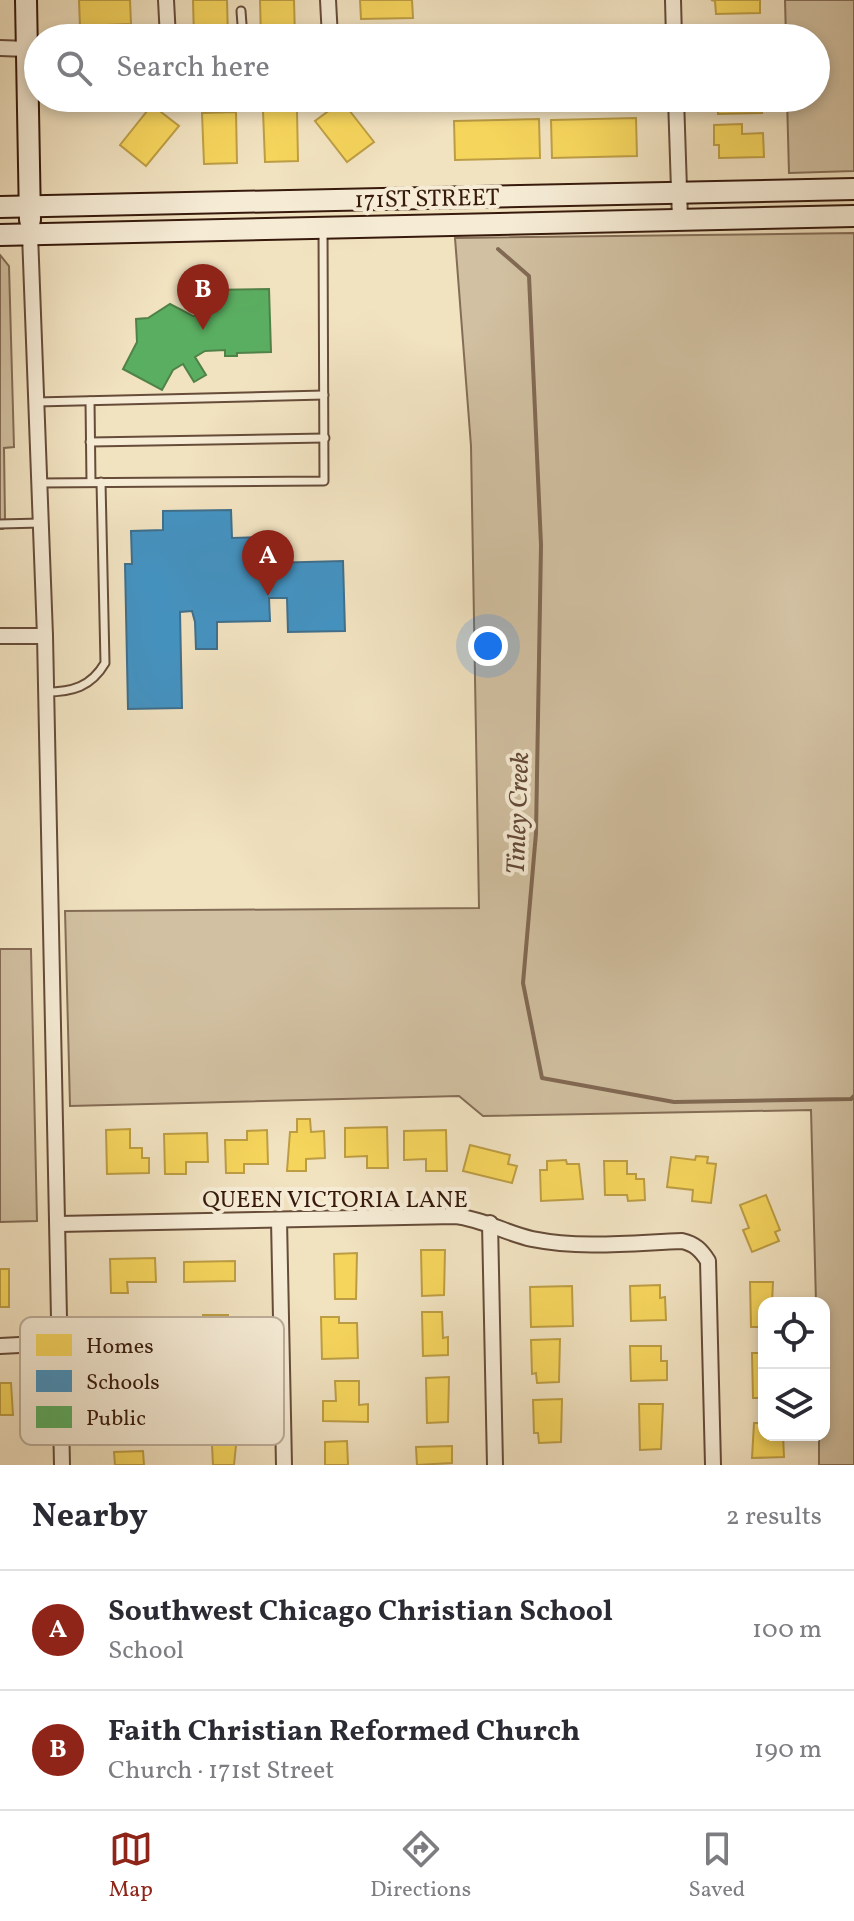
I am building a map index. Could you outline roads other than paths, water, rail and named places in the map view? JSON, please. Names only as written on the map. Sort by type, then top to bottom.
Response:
[{"type":"street","points":[[26,0],[26,24]]},
{"type":"street","points":[[166,0],[167,24]]},
{"type":"street","points":[[328,0],[329,24]]},
{"type":"street","points":[[673,0],[674,24]]},
{"type":"street","points":[[0,48],[24,49]]},
{"type":"street","points":[[28,112],[45,636],[59,1317]]},
{"type":"street","points":[[677,112],[680,220]]},
{"type":"street","name":"171ST STREET","points":[[0,207],[854,189]]},
{"type":"street","name":"171ST STREET","points":[[0,235],[854,216]]},
{"type":"street","points":[[0,636],[45,636]]},
{"type":"street","name":"QUEEN VICTORIA LANE","points":[[58,1224],[455,1216],[490,1223],[529,1238],[578,1246],[682,1241],[693,1244],[708,1261],[713,1465]]},
{"type":"street","points":[[279,1220],[281,1317]]},
{"type":"street","points":[[490,1223],[495,1465]]},
{"type":"street","points":[[0,1346],[20,1345]]},
{"type":"street","points":[[62,1445],[62,1465]]},
{"type":"street","points":[[284,1445],[284,1465]]},
{"type":"lane","points":[[241,11],[242,24]]},
{"type":"lane","points":[[39,483],[324,481],[323,226]]},
{"type":"lane","points":[[36,402],[324,395]]},
{"type":"lane","points":[[90,401],[91,482]]},
{"type":"lane","points":[[90,442],[325,438]]},
{"type":"lane","points":[[46,692],[69,692],[80,688],[98,675],[105,663],[101,482]]},
{"type":"lane","points":[[0,524],[41,523]]},
{"type":"waterway","name":"Tinley Creek","points":[[498,249],[529,276],[541,545],[536,833],[523,983],[542,1078],[674,1102],[851,1099],[854,1096]]},
{"type":"place","name":"Faith Christian Reformed Church","points":[[203,330]]},
{"type":"place","name":"Southwest Chicago Christian School","points":[[268,596]]}]
